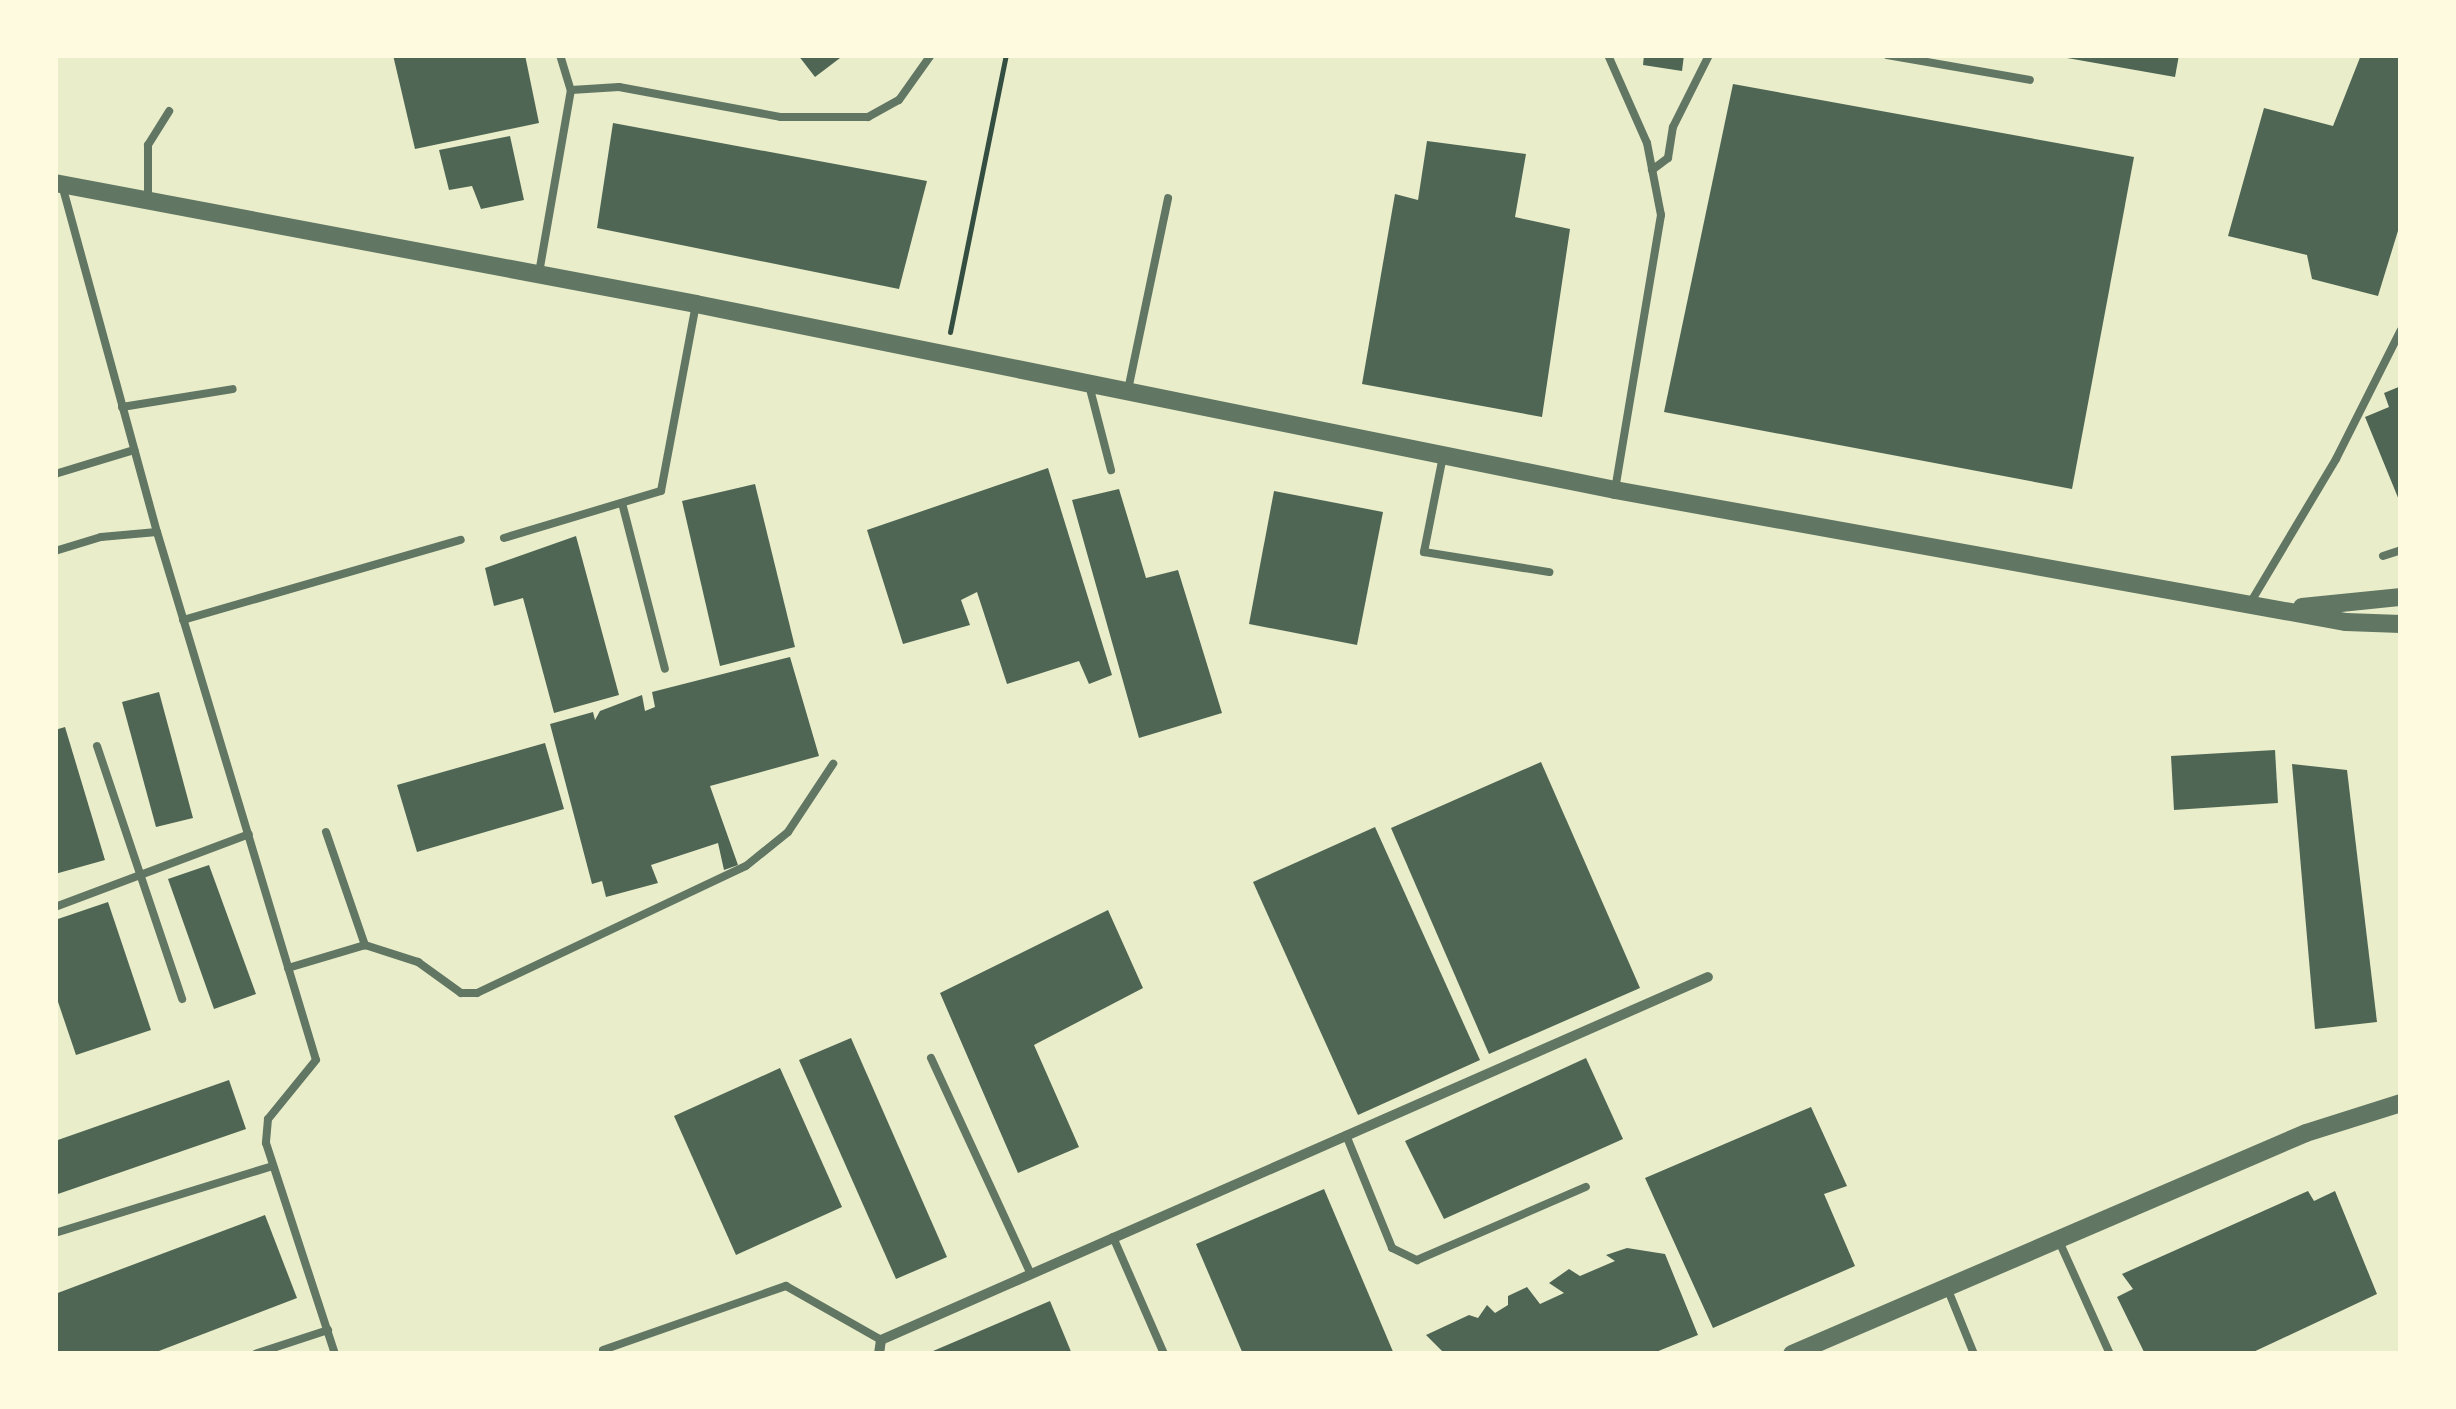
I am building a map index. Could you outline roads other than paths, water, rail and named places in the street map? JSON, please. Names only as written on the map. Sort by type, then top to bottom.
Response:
[{"type":"street","points":[[58,184],[539,273],[1615,490],[2250,605],[2401,624]]},
{"type":"street","points":[[2282,609],[2401,597]]},
{"type":"street","points":[[879,1354],[880,1340],[1708,978]]},
{"type":"street","points":[[1792,1354],[2306,1133],[2401,1102]]},
{"type":"lane","points":[[539,273],[571,90],[560,55]]},
{"type":"lane","points":[[571,90],[619,86],[782,117],[868,117],[899,100],[931,55]]},
{"type":"lane","points":[[1608,55],[1652,170],[1661,215],[1615,490]]},
{"type":"lane","points":[[1652,170],[1668,158],[1673,127],[1709,55]]},
{"type":"lane","points":[[1887,55],[2030,80]]},
{"type":"lane","points":[[148,203],[148,145],[169,111]]},
{"type":"lane","points":[[58,184],[157,532],[316,1060],[268,1119],[273,1166],[336,1354]]},
{"type":"lane","points":[[1128,394],[1168,198]]},
{"type":"lane","points":[[504,538],[661,491],[696,304]]},
{"type":"lane","points":[[2250,605],[2401,330]]},
{"type":"lane","points":[[1089,386],[1111,470]]},
{"type":"lane","points":[[122,407],[233,389]]},
{"type":"lane","points":[[55,474],[134,450]]},
{"type":"lane","points":[[1443,456],[1424,552],[1549,572]]},
{"type":"lane","points":[[622,503],[665,670]]},
{"type":"lane","points":[[55,551],[101,537],[157,532]]},
{"type":"lane","points":[[183,620],[461,540]]},
{"type":"lane","points":[[2384,556],[2401,550]]},
{"type":"lane","points":[[97,746],[182,999]]},
{"type":"lane","points":[[288,968],[366,945],[418,962],[461,992],[477,994],[746,866],[788,832],[833,764]]},
{"type":"lane","points":[[326,832],[366,945]]},
{"type":"lane","points":[[55,907],[249,834]]},
{"type":"lane","points":[[931,1058],[1032,1274]]},
{"type":"lane","points":[[1346,1135],[1392,1248],[1417,1260],[1586,1186]]},
{"type":"lane","points":[[55,1233],[273,1166]]},
{"type":"lane","points":[[1113,1237],[1164,1354]]},
{"type":"lane","points":[[2058,1238],[2110,1354]]},
{"type":"lane","points":[[603,1350],[786,1286],[880,1340]]},
{"type":"lane","points":[[1946,1286],[1974,1354]]},
{"type":"lane","points":[[255,1354],[328,1330]]}]
